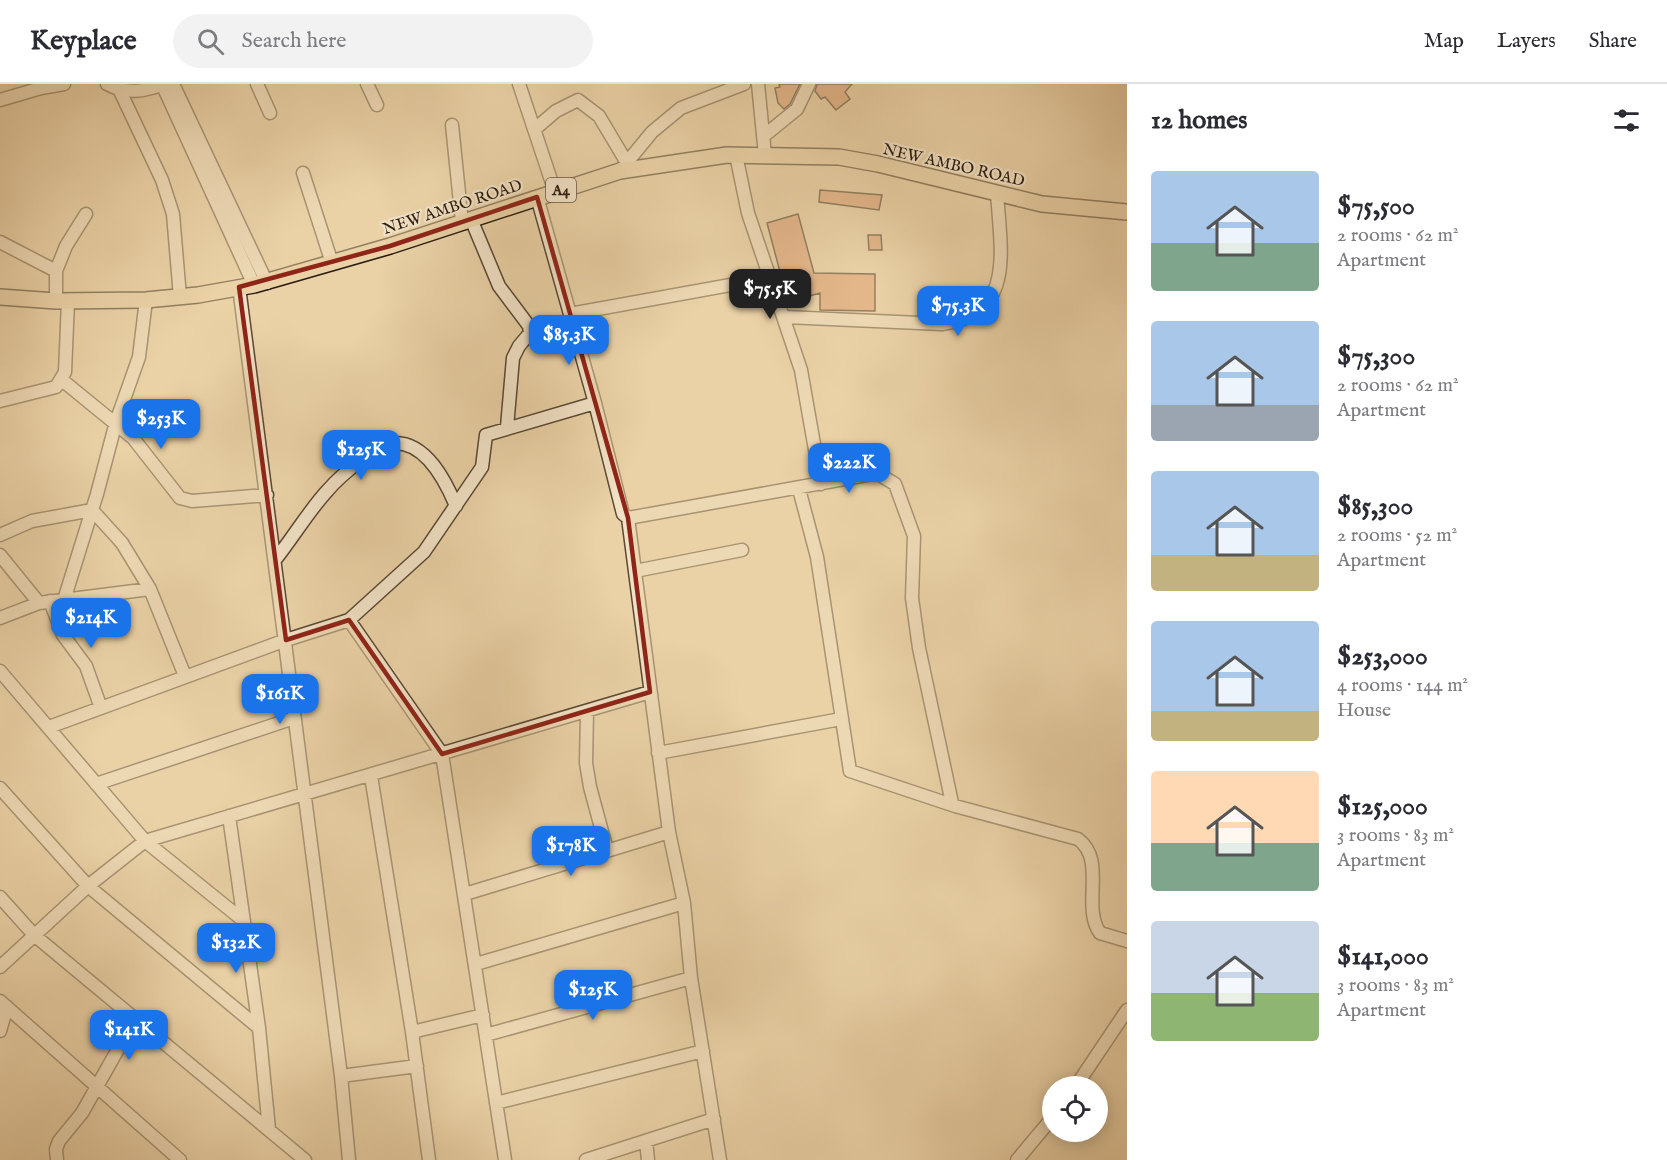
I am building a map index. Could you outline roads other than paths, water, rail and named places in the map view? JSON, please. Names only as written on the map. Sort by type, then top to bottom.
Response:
[{"type":"main road","name":"NEW AMBO ROAD","points":[[0,297],[62,301],[146,300],[253,285],[466,221],[623,167],[736,155],[838,157],[868,162],[1042,204],[1127,212]]},
{"type":"street","points":[[0,100],[64,84]]},
{"type":"street","points":[[107,84],[120,91],[135,93],[166,84],[253,285],[267,495],[303,794],[341,1076],[349,1160]]},
{"type":"street","points":[[257,84],[270,113]]},
{"type":"street","points":[[368,84],[377,105]]},
{"type":"street","points":[[519,84],[555,192]]},
{"type":"street","points":[[535,129],[556,111],[578,100],[599,116],[623,167],[652,132],[681,108],[744,84]]},
{"type":"street","points":[[758,84],[765,135],[765,155]]},
{"type":"street","points":[[765,135],[797,109],[809,84]]},
{"type":"street","points":[[120,91],[162,180],[173,214],[180,297]]},
{"type":"street","points":[[452,125],[466,221],[499,286],[530,326],[530,333],[513,358],[507,427]]},
{"type":"street","points":[[736,155],[748,213],[801,370],[821,484]]},
{"type":"street","points":[[303,173],[332,263]]},
{"type":"street","points":[[784,317],[942,324],[961,321],[977,315],[992,295],[1002,272],[997,192]]},
{"type":"street","points":[[537,197],[596,403],[623,514],[628,518],[669,832],[684,903],[691,978],[720,1160]]},
{"type":"street","points":[[0,401],[56,387],[62,380],[65,372],[62,301],[56,271],[66,246],[86,214]]},
{"type":"street","points":[[0,242],[56,271]]},
{"type":"street","points":[[570,314],[769,278]]},
{"type":"street","points":[[64,600],[116,422],[139,357],[146,300]]},
{"type":"street","points":[[62,380],[133,438],[180,498],[192,501],[267,495]]},
{"type":"street","points":[[49,728],[184,676],[286,640],[349,621],[424,552],[482,467],[484,438],[490,433],[507,427],[596,403]]},
{"type":"street","points":[[275,560],[327,490],[381,447],[394,443],[410,446],[429,460],[445,480],[456,506]]},
{"type":"street","points":[[628,518],[880,475],[895,484],[915,544],[912,592],[919,648],[952,803]]},
{"type":"street","points":[[799,489],[817,557],[850,771],[1066,836],[1086,845],[1090,853],[1094,923],[1100,933],[1127,941]]},
{"type":"street","points":[[0,535],[32,520],[92,510]]},
{"type":"street","points":[[92,510],[122,543],[150,589],[184,676]]},
{"type":"street","points":[[634,571],[742,550]]},
{"type":"street","points":[[0,555],[44,602],[63,635],[86,666],[101,708]]},
{"type":"street","points":[[0,618],[44,602],[150,589]]},
{"type":"street","points":[[349,621],[442,754],[505,1160]]},
{"type":"street","points":[[0,671],[145,841],[244,921]]},
{"type":"street","points":[[0,967],[88,886],[145,841],[650,692]]},
{"type":"street","points":[[587,711],[586,763],[607,850]]},
{"type":"street","points":[[96,784],[294,718]]},
{"type":"street","points":[[658,753],[841,719]]},
{"type":"street","points":[[371,776],[412,1032],[429,1160]]},
{"type":"street","points":[[0,788],[88,886],[259,1028]]},
{"type":"street","points":[[228,816],[259,1028],[269,1129]]},
{"type":"street","points":[[465,894],[669,832]]},
{"type":"street","points":[[0,897],[34,935],[305,1160]]},
{"type":"street","points":[[476,964],[684,903]]},
{"type":"street","points":[[486,1035],[691,978]]},
{"type":"street","points":[[0,1031],[4,1004]]},
{"type":"street","points":[[4,1004],[96,1088],[180,1160]]},
{"type":"street","points":[[1083,1076],[1127,1010]]},
{"type":"street","points":[[412,1032],[483,1015]]},
{"type":"street","points":[[57,1160],[56,1149],[59,1141],[82,1113],[135,1019]]},
{"type":"street","points":[[496,1103],[703,1051]]},
{"type":"street","points":[[341,1076],[417,1066]]},
{"type":"street","points":[[586,1160],[714,1119]]},
{"type":"street","points":[[1017,1160],[1042,1130]]},
{"type":"street","points":[[646,1141],[648,1160]]}]
